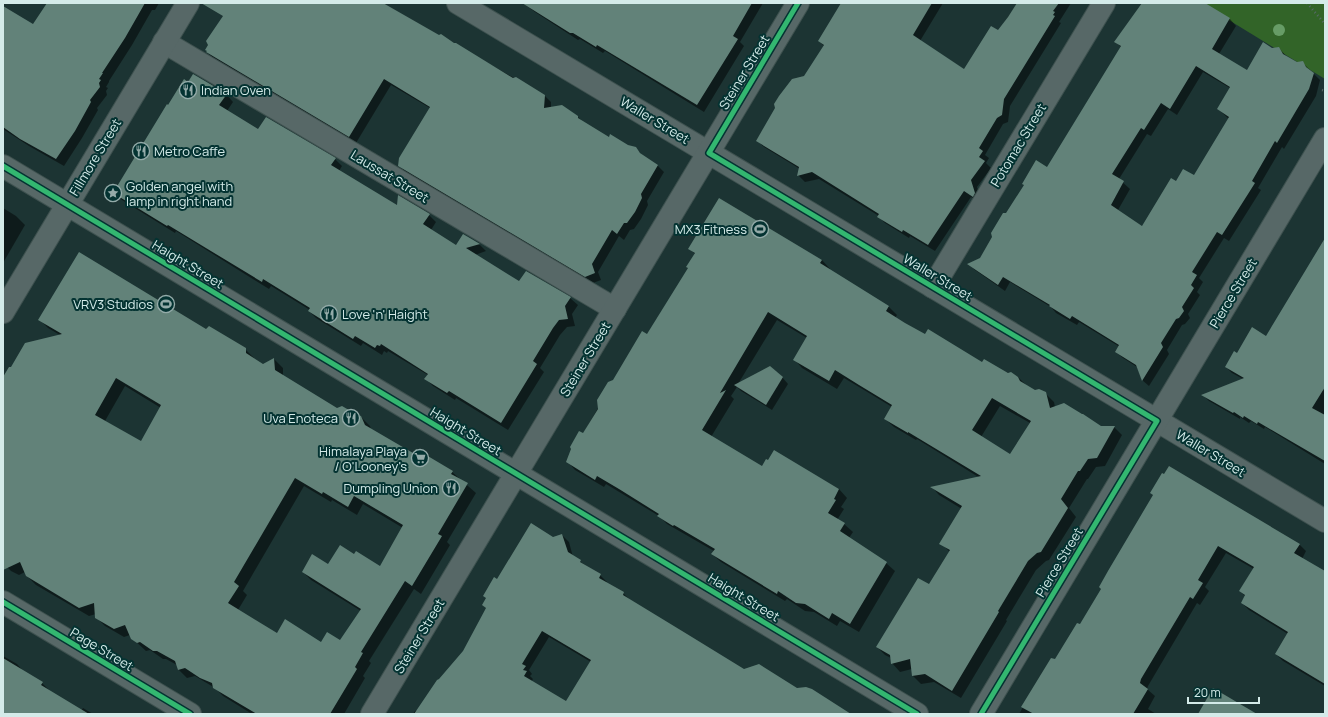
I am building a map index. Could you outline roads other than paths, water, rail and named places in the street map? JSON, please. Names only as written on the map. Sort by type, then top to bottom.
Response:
[{"type":"street","name":"Fillmore Street","points":[[3,312],[188,3]]},
{"type":"street","name":"Waller Street","points":[[458,3],[1325,521]]},
{"type":"street","name":"Steiner Street","points":[[372,714],[798,3]]},
{"type":"street","name":"Potomac Street","points":[[933,287],[1104,3]]},
{"type":"street","name":"Laussat Street","points":[[164,42],[615,310]]},
{"type":"street","name":"Pierce Street","points":[[981,714],[1325,139]]},
{"type":"street","name":"Haight Street","points":[[3,166],[917,714]]},
{"type":"street","name":"Page Street","points":[[3,602],[190,714]]},
{"type":"place","name":"Indian Oven","points":[[188,90]]},
{"type":"place","name":"Metro Caffe","points":[[141,151]]},
{"type":"place","name":"Golden angel with lamp in right hand","points":[[113,193]]},
{"type":"place","name":"MX3 Fitness","points":[[760,229]]},
{"type":"place","name":"VRV3 Studios","points":[[166,304]]},
{"type":"place","name":"Love 'n' Haight","points":[[329,314]]},
{"type":"place","name":"Uva Enoteca","points":[[351,418]]},
{"type":"place","name":"Himalaya Playa / O'Looney's","points":[[420,458]]},
{"type":"place","name":"Dumpling Union","points":[[451,488]]}]
